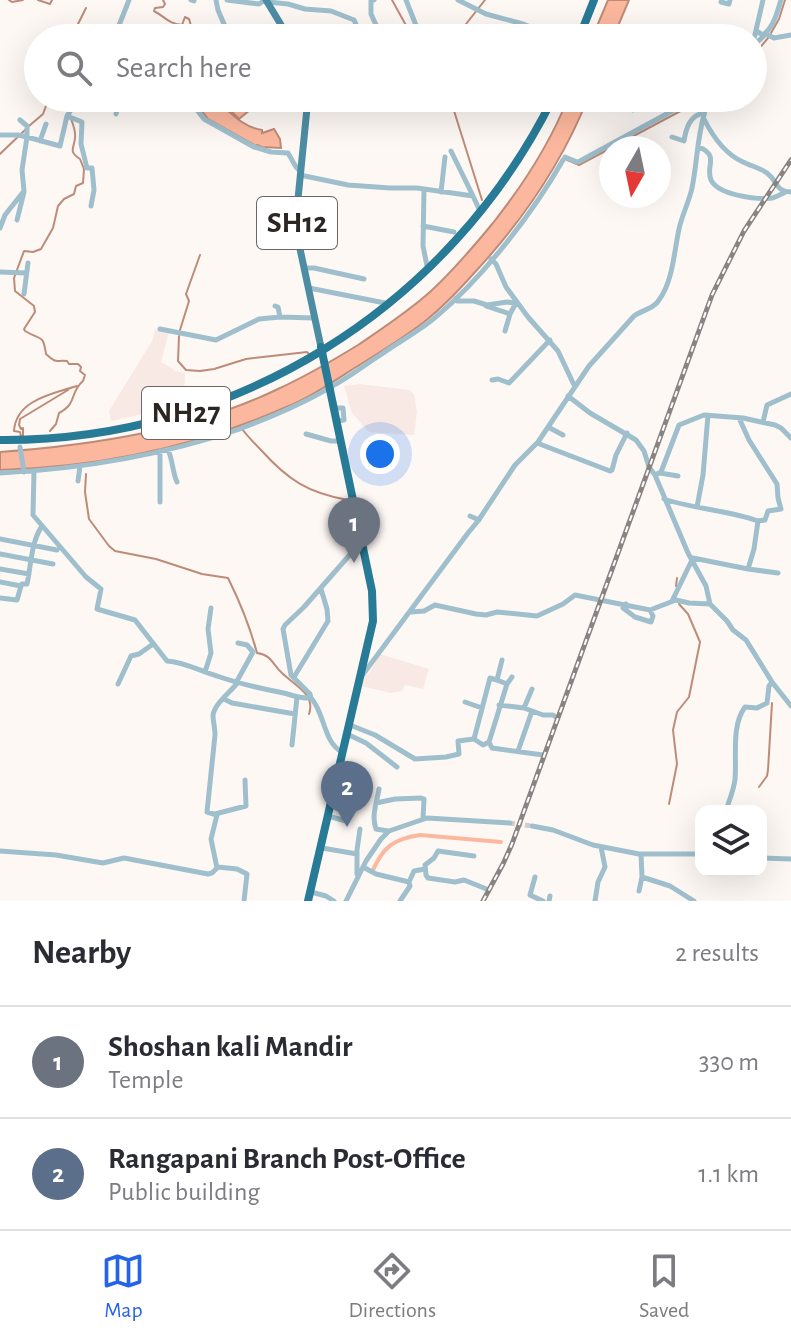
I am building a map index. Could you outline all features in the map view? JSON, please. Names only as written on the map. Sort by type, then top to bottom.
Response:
[{"type":"highway","points":[[582,24],[591,0]]},
{"type":"highway","name":"NH27","points":[[0,437],[21,441],[99,433],[162,420],[271,379],[362,325],[413,283],[450,246],[519,159],[544,112]]},
{"type":"highway","name":"NH27","points":[[315,353],[385,303],[427,266],[484,205]]},
{"type":"highway","points":[[310,897],[373,621],[372,591],[330,387],[324,361],[315,353]]},
{"type":"main road","points":[[266,1],[280,24]]},
{"type":"main road","name":"SH12","points":[[307,112],[296,219],[315,318],[315,353]]},
{"type":"street","points":[[120,24],[129,0]]},
{"type":"street","points":[[216,0],[224,24]]},
{"type":"street","points":[[227,0],[259,4],[266,1],[331,11],[354,20],[356,24]]},
{"type":"street","points":[[374,0],[371,1],[371,14],[376,24]]},
{"type":"street","points":[[406,0],[415,24]]},
{"type":"street","points":[[721,2],[729,4],[730,0]]},
{"type":"street","points":[[758,24],[763,0]]},
{"type":"street","points":[[781,0],[769,35],[791,35]]},
{"type":"street","points":[[460,1],[523,24]]},
{"type":"street","points":[[0,135],[22,136],[60,146],[72,112]]},
{"type":"street","points":[[198,112],[204,119],[264,151],[288,153],[300,173],[348,185],[424,189],[473,196]]},
{"type":"street","points":[[0,473],[80,466],[168,450],[241,428],[286,410],[330,387],[417,332],[456,298],[529,212],[564,158],[580,161],[670,112]]},
{"type":"street","points":[[361,677],[479,520],[515,465],[537,443],[539,434],[548,427],[589,366],[634,316],[655,306],[661,298],[692,188],[705,112]]},
{"type":"street","points":[[672,137],[684,141],[690,121],[698,114],[704,115]]},
{"type":"street","points":[[704,115],[711,133],[731,156],[767,173],[778,189],[788,192]]},
{"type":"street","points":[[70,117],[82,122],[82,152],[87,168],[92,168],[94,190],[91,206]]},
{"type":"street","points":[[17,220],[24,191],[22,136],[27,128],[20,120]]},
{"type":"street","points":[[40,141],[46,124]]},
{"type":"street","points":[[699,147],[710,156],[712,164],[709,172],[717,186],[749,198],[772,198],[788,192]]},
{"type":"street","points":[[451,151],[473,196],[484,205]]},
{"type":"street","points":[[441,192],[445,157]]},
{"type":"street","points":[[424,189],[423,246],[427,266]]},
{"type":"street","points":[[0,227],[3,214],[24,191]]},
{"type":"street","points":[[687,202],[696,204]]},
{"type":"street","points":[[423,226],[454,232]]},
{"type":"street","points":[[491,259],[517,303],[558,351],[574,386]]},
{"type":"street","points":[[0,272],[20,272],[28,263]]},
{"type":"street","points":[[304,268],[364,279]]},
{"type":"street","points":[[20,272],[24,294]]},
{"type":"street","points":[[309,288],[385,303]]},
{"type":"street","points":[[456,298],[457,301],[487,305],[517,303]]},
{"type":"street","points":[[479,302],[510,314]]},
{"type":"street","points":[[505,331],[517,303]]},
{"type":"street","points":[[275,306],[280,317]]},
{"type":"street","points":[[160,329],[216,340],[259,319],[315,318]]},
{"type":"street","points":[[492,380],[509,383],[550,340]]},
{"type":"street","points":[[763,422],[767,405],[791,394]]},
{"type":"street","points":[[568,396],[590,413],[627,433],[644,451],[649,467],[657,474],[664,499],[691,560],[706,586],[710,604],[746,640],[791,706]]},
{"type":"street","points":[[657,474],[679,425],[708,415],[763,422],[781,428],[791,438]]},
{"type":"street","points":[[697,507],[704,469],[708,415]]},
{"type":"street","points":[[664,499],[757,521],[765,520],[768,511],[781,509],[777,484],[739,418]]},
{"type":"street","points":[[548,427],[563,435]]},
{"type":"street","points":[[537,443],[610,471],[627,433]]},
{"type":"street","points":[[306,434],[340,441]]},
{"type":"street","points":[[21,441],[23,471]]},
{"type":"street","points":[[168,450],[177,482]]},
{"type":"street","points":[[160,451],[160,502]]},
{"type":"street","points":[[78,481],[80,466]]},
{"type":"street","points":[[34,471],[33,512],[40,525],[86,577],[101,589],[97,609],[135,620],[167,661],[304,698],[318,708],[331,742],[343,752]]},
{"type":"street","points":[[657,474],[678,476]]},
{"type":"street","points":[[470,516],[479,520]]},
{"type":"street","points":[[748,569],[756,541],[757,521]]},
{"type":"street","points":[[0,582],[21,586],[27,584],[33,545],[40,525]]},
{"type":"street","points":[[0,539],[57,550]]},
{"type":"street","points":[[292,745],[295,714],[310,694],[291,675],[283,629],[361,542]]},
{"type":"street","points":[[0,554],[53,564]]},
{"type":"street","points":[[675,601],[677,589],[693,558],[778,573]]},
{"type":"street","points":[[0,569],[29,574]]},
{"type":"street","points":[[0,598],[17,600],[21,586]]},
{"type":"street","points":[[294,678],[328,621],[321,589]]},
{"type":"street","points":[[410,612],[424,611],[435,605],[476,614],[497,612],[537,616],[575,595],[649,609],[675,601],[710,604]]},
{"type":"street","points":[[626,604],[623,608],[628,613],[651,622],[653,616],[649,609]]},
{"type":"street","points":[[205,672],[211,653],[208,629],[211,608]]},
{"type":"street","points":[[238,643],[247,645],[253,652],[238,682],[216,707],[213,717],[216,726],[207,812],[215,814],[246,806],[245,780]]},
{"type":"street","points":[[118,684],[131,656],[153,644]]},
{"type":"street","points":[[497,680],[502,660]]},
{"type":"street","points":[[512,677],[499,705],[489,742],[492,748],[543,755]]},
{"type":"street","points":[[474,739],[490,678],[507,684]]},
{"type":"street","points":[[728,805],[734,788],[735,747],[742,710],[767,703],[769,686],[775,685]]},
{"type":"street","points":[[524,708],[532,689]]},
{"type":"street","points":[[224,699],[295,714]]},
{"type":"street","points":[[465,702],[482,708]]},
{"type":"street","points":[[499,705],[524,708],[557,718]]},
{"type":"street","points":[[518,752],[532,711]]},
{"type":"street","points":[[348,730],[375,735],[419,760],[459,754],[458,741],[474,739],[483,745],[489,742]]},
{"type":"street","points":[[348,730],[397,767]]},
{"type":"street","points":[[379,789],[375,826],[376,829],[389,831]]},
{"type":"street","points":[[376,803],[395,799],[424,799],[423,819]]},
{"type":"street","points":[[215,814],[211,839],[217,868]]},
{"type":"street","points":[[328,816],[346,821]]},
{"type":"street","points":[[346,901],[363,867],[389,831],[432,818],[510,823]]},
{"type":"street","points":[[532,826],[601,847],[641,854],[695,854]]},
{"type":"street","points":[[357,879],[360,829]]},
{"type":"street","points":[[595,901],[597,885],[605,867],[601,847]]},
{"type":"street","points":[[322,848],[357,854]]},
{"type":"street","points":[[0,851],[56,855],[103,863],[124,858],[208,874],[217,868],[237,869],[247,874],[244,901]]},
{"type":"street","points":[[474,856],[438,851],[434,858],[426,862],[428,878],[455,882],[464,880],[489,890]]},
{"type":"street","points":[[639,891],[641,854]]},
{"type":"street","points":[[767,858],[791,859]]},
{"type":"street","points":[[363,867],[376,874],[409,882]]},
{"type":"street","points":[[400,901],[410,886],[414,871],[425,869]]},
{"type":"street","points":[[535,877],[530,895],[547,899]]},
{"type":"street","points":[[642,877],[670,886],[694,901]]},
{"type":"street","points":[[310,897],[326,896],[334,901]]},
{"type":"shaded area","points":[[608,0],[629,0],[619,24],[598,24]]},
{"type":"shaded area","points":[[202,112],[230,112],[248,126],[262,130],[262,133],[274,129],[281,148],[256,146],[208,119]]},
{"type":"shaded area","points":[[232,112],[248,112],[239,119]]},
{"type":"shaded area","points":[[562,112],[582,112],[554,168],[526,211],[451,298],[424,322],[328,385],[302,400],[250,422],[181,444],[73,465],[0,470],[0,452],[107,440],[212,415],[288,384],[358,345],[423,298],[448,275],[504,209],[553,132]]},
{"type":"shaded area","points":[[165,329],[169,332],[161,362],[174,371],[185,373],[184,395],[155,402],[157,411],[111,421],[109,411],[152,341],[155,330]]},
{"type":"shaded area","points":[[360,384],[409,390],[414,394],[417,412],[414,435],[369,432],[352,413],[344,386]]},
{"type":"shaded area","points":[[380,654],[429,669],[423,689],[405,685],[402,691],[391,693],[361,686],[363,677],[369,673]]},
{"type":"waterway","points":[[9,0],[23,0]]},
{"type":"waterway","points":[[38,0],[50,4],[52,0]]},
{"type":"waterway","points":[[163,0],[163,7],[154,11],[177,24]]},
{"type":"waterway","points":[[392,0],[405,24]]},
{"type":"waterway","points":[[466,24],[485,0]]},
{"type":"waterway","points":[[771,33],[785,0]]},
{"type":"waterway","points":[[78,24],[86,8]]},
{"type":"waterway","points":[[182,24],[185,17],[190,24]]},
{"type":"waterway","points":[[29,126],[44,112]]},
{"type":"waterway","points":[[454,112],[482,200]]},
{"type":"waterway","points":[[565,159],[579,165],[679,112]]},
{"type":"waterway","points":[[50,431],[59,413],[71,402],[85,375],[78,364],[52,359],[46,354],[43,341],[25,331],[35,312],[34,306],[15,291],[14,278],[24,251],[41,249],[53,228],[58,206],[74,194],[76,186],[83,183],[84,169],[73,152],[75,133],[71,119]]},
{"type":"waterway","points":[[0,154],[25,130]]},
{"type":"waterway","points":[[180,330],[189,301],[186,294],[200,255]]},
{"type":"waterway","points":[[179,336],[178,361],[186,370],[214,369],[246,359],[307,352],[310,355]]},
{"type":"waterway","points":[[21,436],[20,432],[14,431],[16,420],[28,405],[77,386]]},
{"type":"waterway","points":[[23,436],[20,419],[68,390]]},
{"type":"waterway","points":[[240,426],[271,460],[300,484],[348,500]]},
{"type":"waterway","points":[[86,474],[89,519],[115,551],[228,578],[257,653],[269,658],[303,690],[309,701],[309,714]]},
{"type":"waterway","points":[[676,586],[677,578]]},
{"type":"waterway","points":[[669,804],[677,764],[673,730],[677,712],[689,697],[700,642],[688,614],[679,604]]},
{"type":"waterway","points":[[759,787],[768,770],[772,703]]},
{"type":"waterway","points":[[372,872],[380,856],[390,846],[411,837],[420,835],[501,842]]},
{"type":"tunnel","points":[[510,823],[532,826]]},
{"type":"railway","points":[[483,901],[512,844],[712,295],[744,231],[791,160]]},
{"type":"place","name":"Shoshan kali Mandir","points":[[354,563]]},
{"type":"place","name":"Rangapani Branch Post-Office","points":[[347,827]]}]
